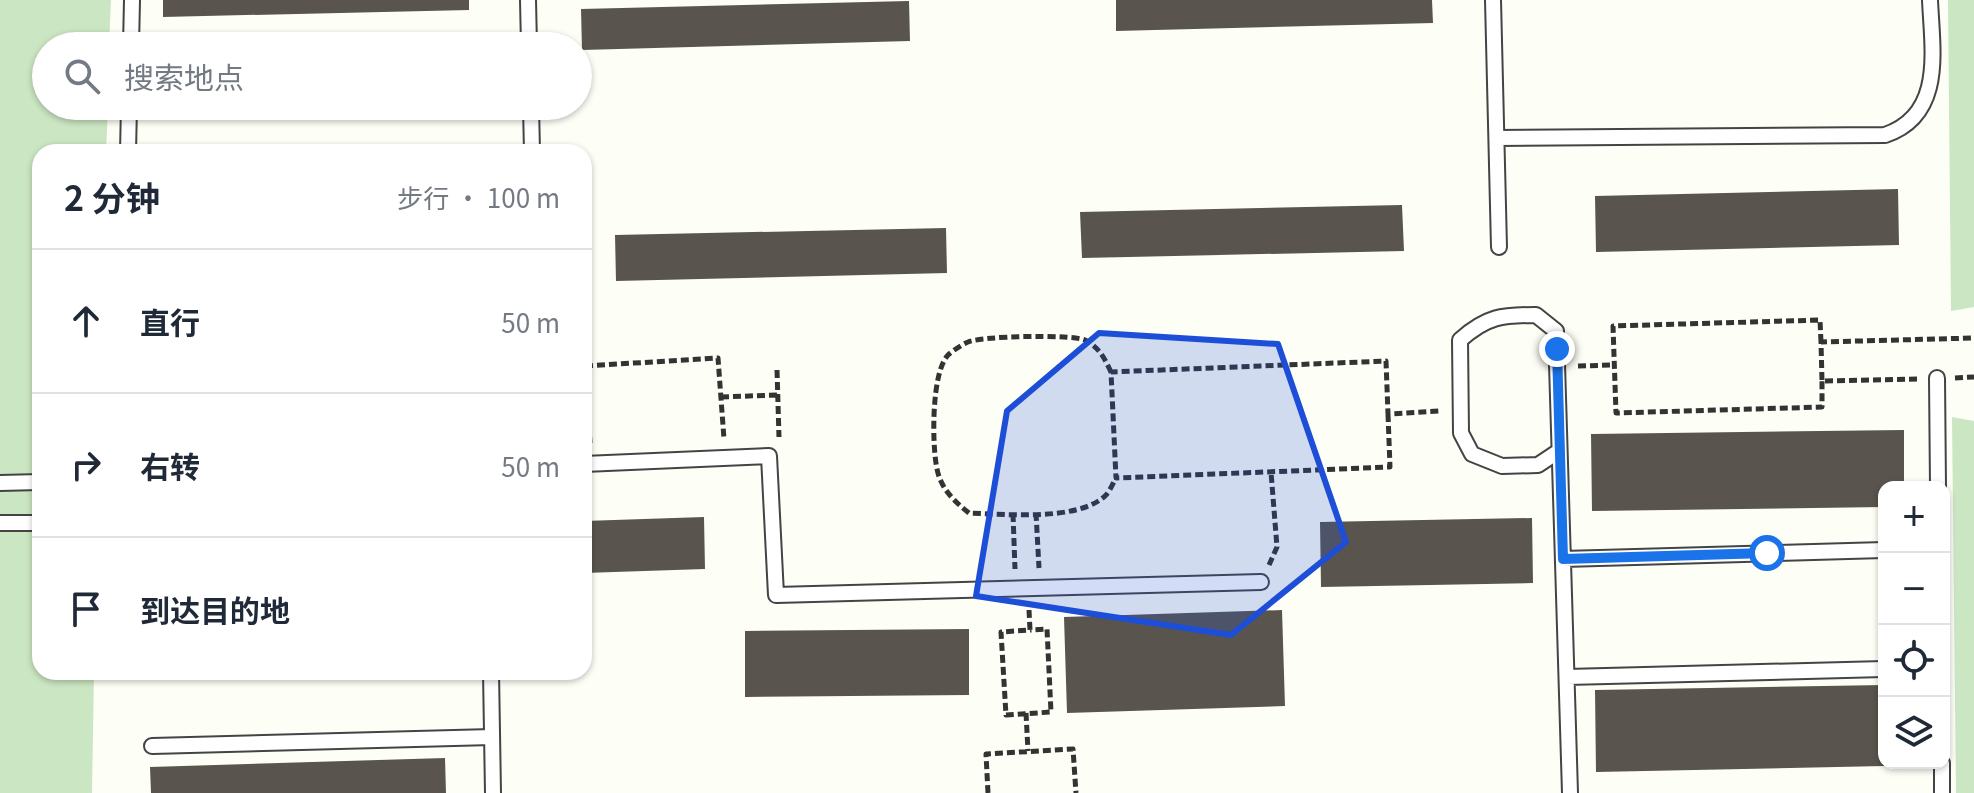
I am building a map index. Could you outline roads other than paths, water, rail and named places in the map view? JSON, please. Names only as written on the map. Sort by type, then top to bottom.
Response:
[{"type":"lane","points":[[131,32],[132,0]]},
{"type":"lane","points":[[528,0],[529,32]]},
{"type":"lane","points":[[1493,0],[1499,247]]},
{"type":"lane","points":[[1497,138],[1885,135],[1900,130],[1928,98],[1932,74],[1930,0]]},
{"type":"lane","points":[[128,144],[129,120]]},
{"type":"lane","points":[[531,120],[532,144]]},
{"type":"lane","points":[[1559,451],[1538,465],[1502,466],[1472,454],[1461,433],[1460,340],[1476,326],[1499,315],[1536,315],[1556,331],[1570,793]]},
{"type":"lane","points":[[1937,378],[1938,481]]},
{"type":"lane","points":[[592,464],[769,456],[776,595],[1261,582]]},
{"type":"lane","points":[[0,483],[32,482]]},
{"type":"lane","points":[[0,523],[32,523]]},
{"type":"lane","points":[[1563,559],[1878,550]]},
{"type":"lane","points":[[1567,677],[1878,669]]},
{"type":"lane","points":[[491,680],[493,793]]},
{"type":"lane","points":[[152,746],[492,737]]},
{"type":"lane","points":[[1942,769],[1942,793]]}]
